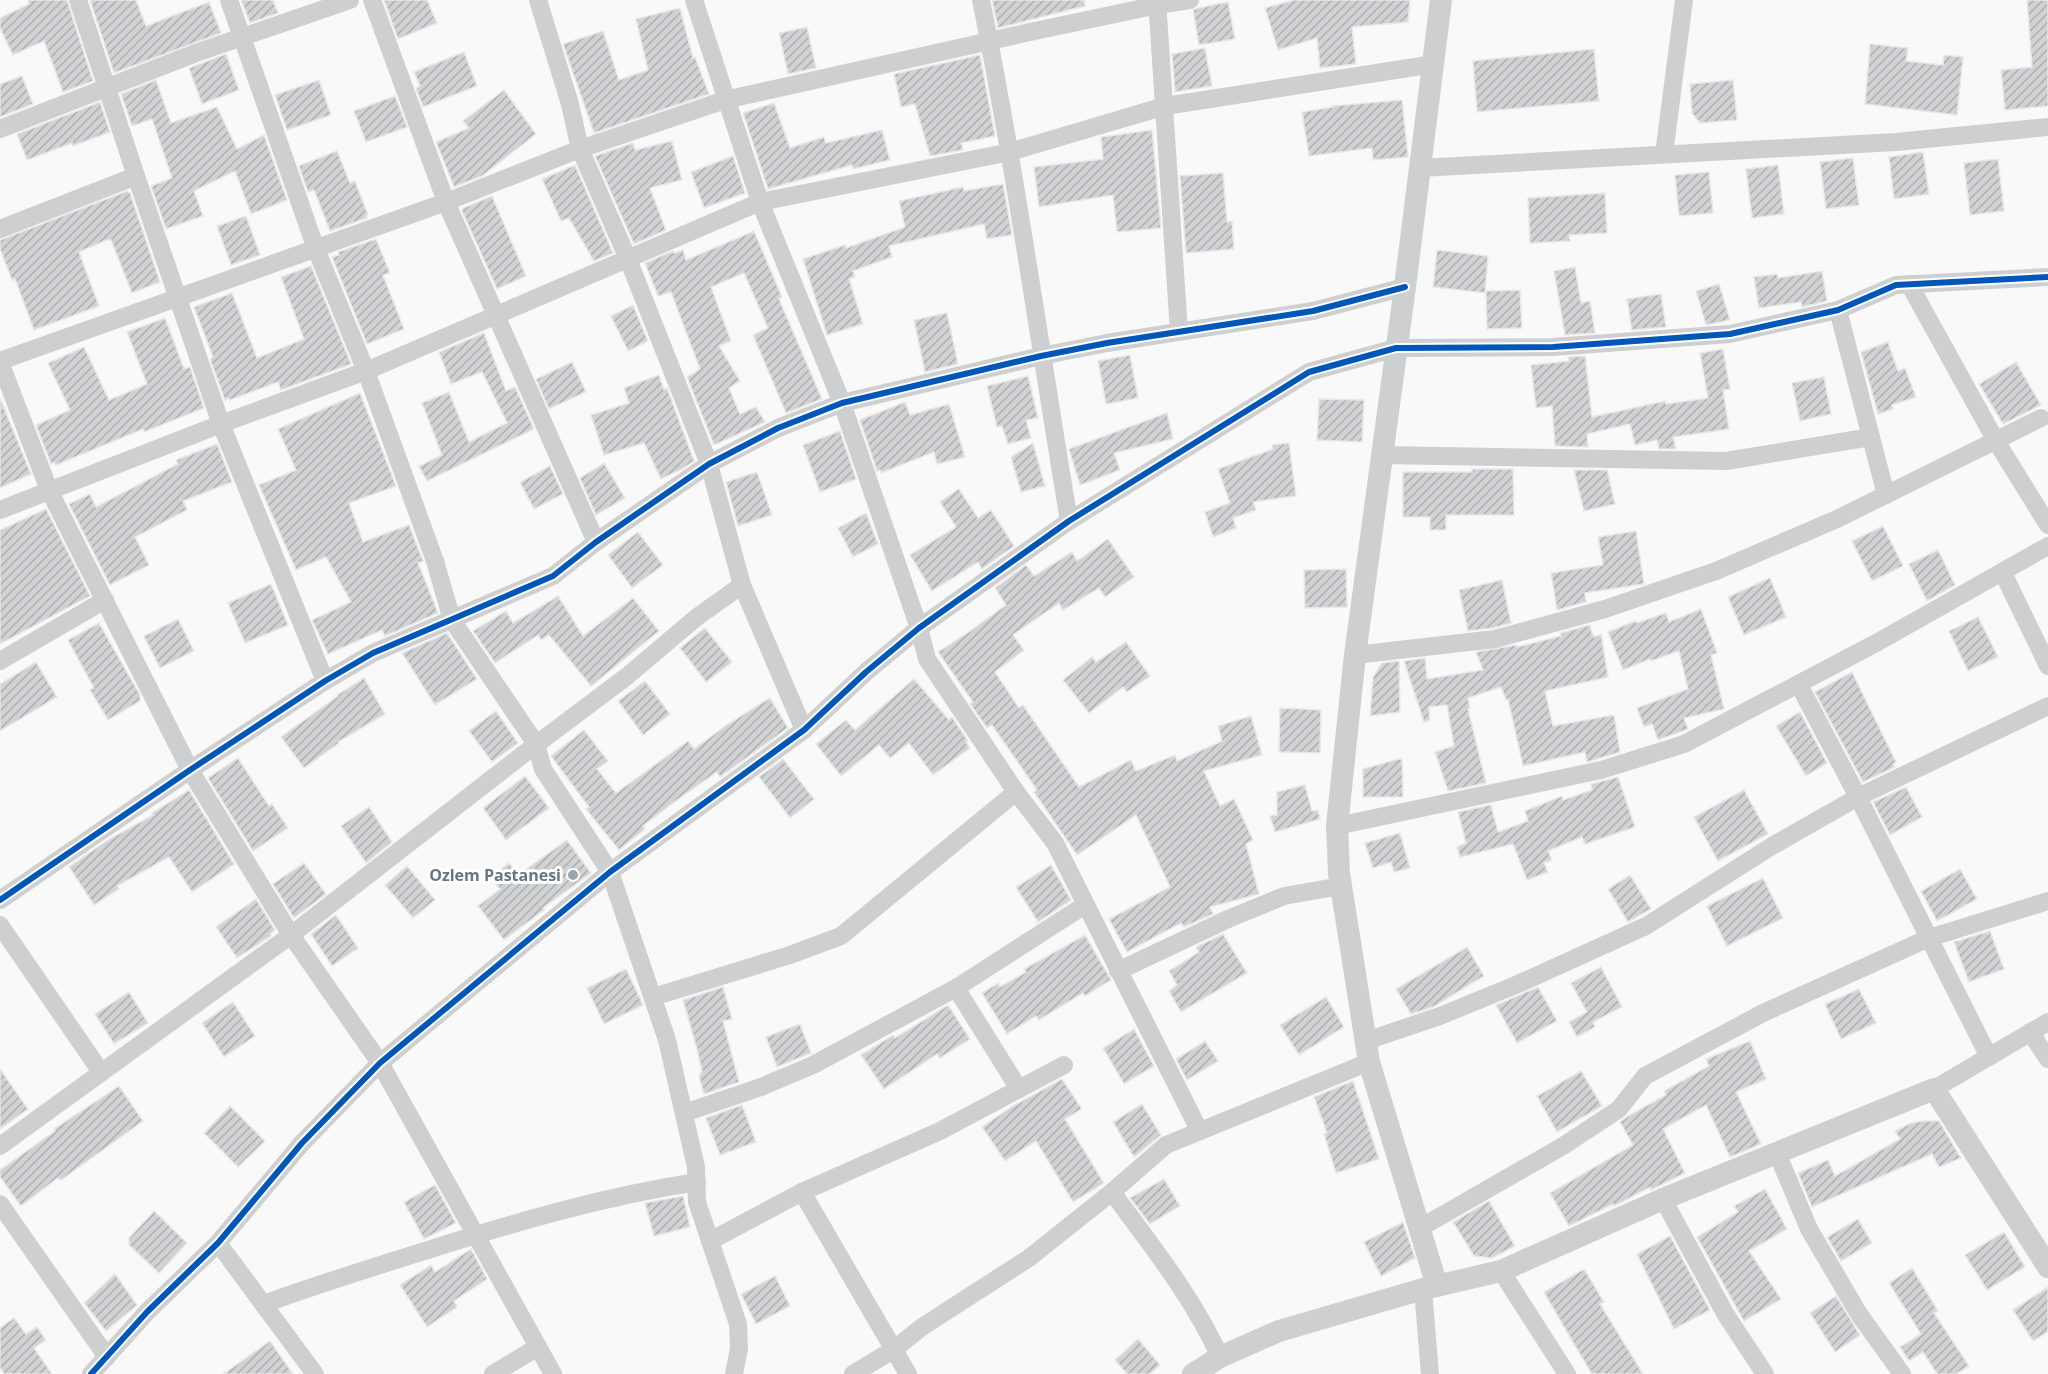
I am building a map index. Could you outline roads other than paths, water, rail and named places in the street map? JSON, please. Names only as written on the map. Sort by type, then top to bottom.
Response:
[{"type":"street","points":[[78,0],[221,424],[325,681]]},
{"type":"street","points":[[229,0],[316,249],[366,371],[435,561],[452,620],[536,744],[543,769],[610,872],[667,1040],[696,1167],[697,1202],[738,1324],[739,1348],[734,1374]]},
{"type":"street","points":[[0,129],[196,53],[350,0]]},
{"type":"street","points":[[372,0],[446,202],[596,542]]},
{"type":"street","points":[[538,0],[570,105],[580,149],[628,259],[708,464],[742,585],[804,730]]},
{"type":"street","points":[[693,0],[760,202],[842,403],[919,628],[927,659],[1016,792],[1055,843],[1199,1130]]},
{"type":"street","points":[[981,0],[1010,152],[1069,521]]},
{"type":"street","points":[[553,1374],[380,1063],[291,936],[190,770],[49,490],[0,362],[446,202],[580,149],[725,100],[1157,2],[1190,0]]},
{"type":"street","points":[[1430,1374],[1430,1287],[1420,1228],[1367,1051],[1341,886],[1337,826],[1355,655],[1406,287],[1441,0]]},
{"type":"street","points":[[1664,154],[1684,0]]},
{"type":"street","points":[[1157,2],[1179,332]]},
{"type":"street","points":[[0,510],[221,424],[366,371],[494,314],[760,202],[1010,152],[1165,106],[1434,64]]},
{"type":"street","points":[[1420,168],[1896,142],[2048,127]]},
{"type":"street","points":[[0,229],[136,176]]},
{"type":"street","points":[[91,1374],[147,1312],[218,1243],[302,1143],[380,1063],[610,872],[804,730],[866,672],[919,628],[1069,521],[1309,372],[1396,348],[1553,347],[1730,334],[1838,310],[1896,285],[2048,278]]},
{"type":"street","points":[[1909,284],[1996,441],[2048,525]]},
{"type":"street","points":[[0,900],[325,681],[373,653],[553,576],[596,542],[708,464],[778,428],[842,403],[1041,356],[1107,343],[1312,311],[1406,287]]},
{"type":"street","points":[[1838,310],[1886,495]]},
{"type":"street","points":[[1355,655],[1495,639],[1605,609],[1716,571],[1837,519],[2041,418]]},
{"type":"street","points":[[1382,455],[1726,461],[1871,437]]},
{"type":"street","points":[[1337,826],[1601,770],[1684,744],[1798,685],[2048,546]]},
{"type":"street","points":[[2003,573],[2048,666]]},
{"type":"street","points":[[0,1146],[291,936],[536,744],[626,678],[697,617],[742,585]]},
{"type":"street","points":[[0,661],[105,600]]},
{"type":"street","points":[[1798,685],[1858,797],[1989,1057]]},
{"type":"street","points":[[853,1374],[893,1350],[922,1327],[1029,1258],[1112,1192],[1166,1144],[1440,1016],[1509,988],[1646,926],[1772,846],[1858,797],[2048,706]]},
{"type":"street","points":[[653,997],[790,955],[841,936],[1016,792]]},
{"type":"street","points":[[1118,971],[1228,919],[1284,896],[1341,886]]},
{"type":"street","points":[[1420,1228],[1563,1146],[1619,1109],[1645,1076],[1763,1013],[1929,938],[2048,901]]},
{"type":"street","points":[[684,1113],[761,1087],[813,1065],[956,988],[1086,905]]},
{"type":"street","points":[[0,925],[100,1072]]},
{"type":"street","points":[[956,988],[1019,1089]]},
{"type":"street","points":[[1193,1374],[1220,1357],[1279,1332],[1430,1287],[1501,1271],[1663,1199],[1934,1089],[2048,1022]]},
{"type":"street","points":[[2031,1032],[2048,1059]]},
{"type":"street","points":[[710,1241],[802,1192],[940,1131],[1064,1065]]},
{"type":"street","points":[[1934,1089],[2048,1267]]},
{"type":"street","points":[[1777,1153],[1809,1229],[1859,1314],[1902,1374]]},
{"type":"street","points":[[264,1304],[309,1287],[578,1206],[697,1182]]},
{"type":"street","points":[[802,1192],[908,1374]]},
{"type":"street","points":[[1112,1192],[1168,1270],[1211,1338],[1220,1357]]},
{"type":"street","points":[[1663,1199],[1726,1314],[1765,1374]]},
{"type":"street","points":[[0,1204],[107,1357]]},
{"type":"street","points":[[218,1243],[315,1374]]},
{"type":"street","points":[[1501,1271],[1560,1372]]},
{"type":"street","points":[[493,1374],[538,1347]]},
{"type":"place","name":"Ozlem Pastanesi","points":[[573,875]]}]
